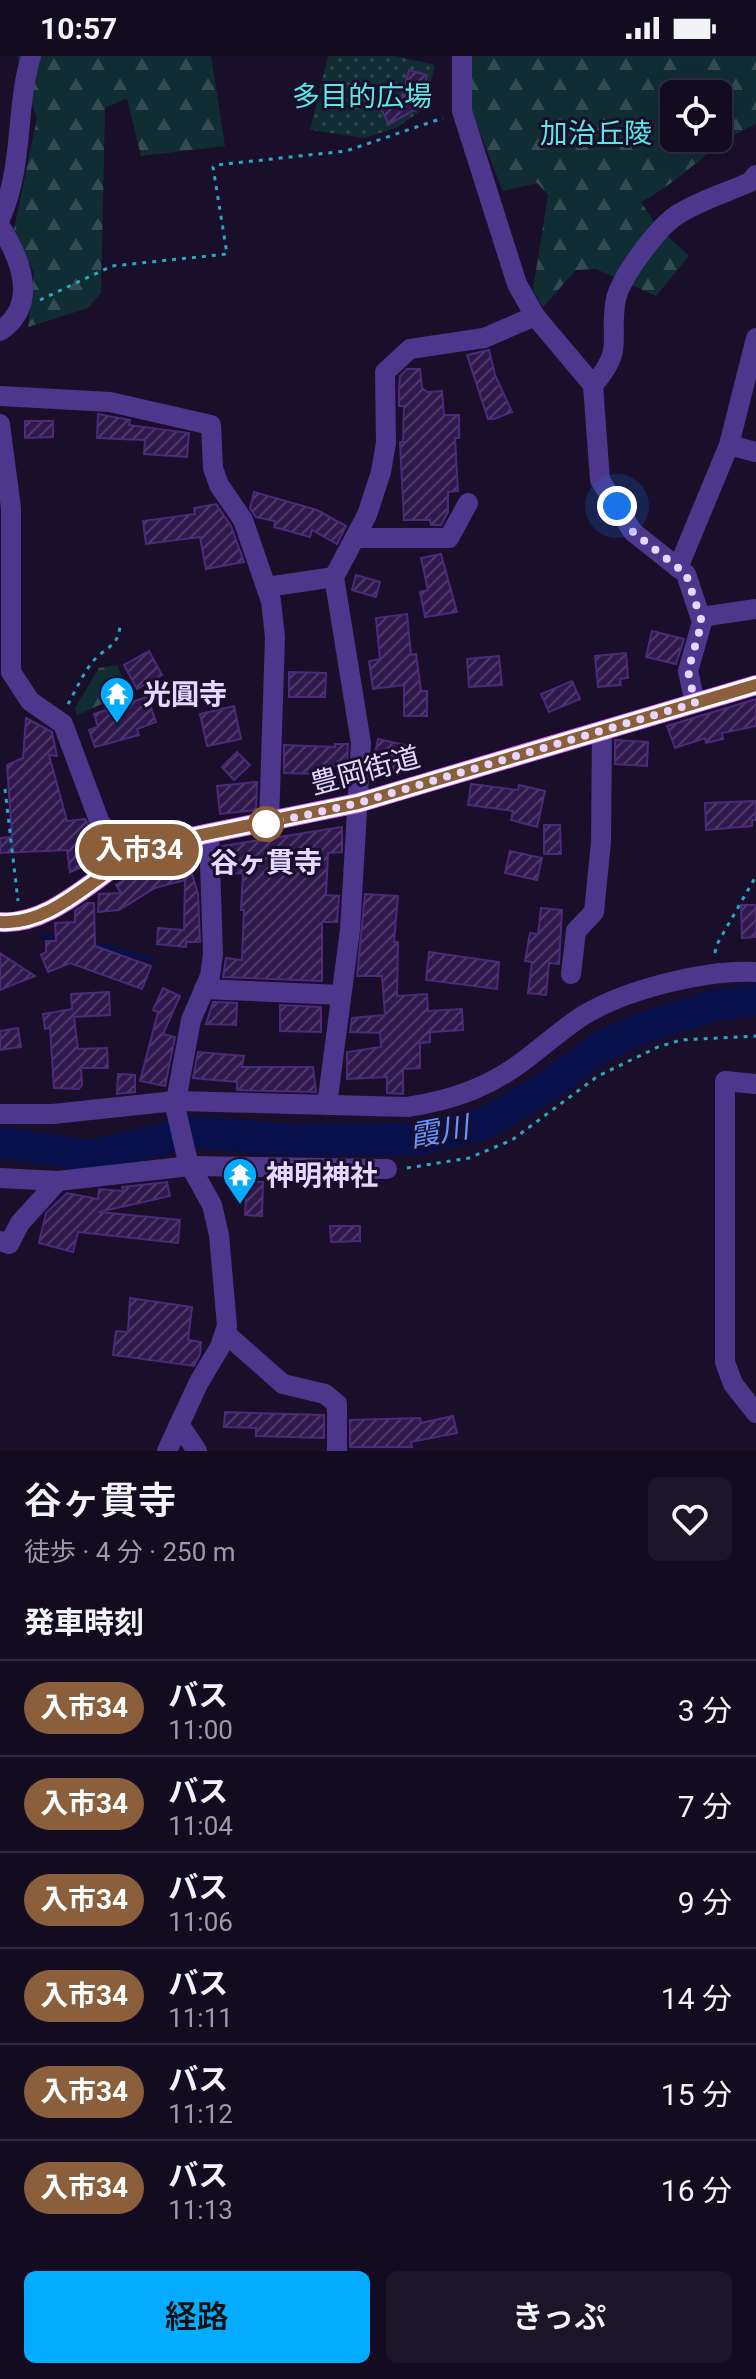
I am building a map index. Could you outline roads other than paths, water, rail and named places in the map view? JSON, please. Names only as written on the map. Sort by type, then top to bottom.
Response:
[{"type":"main road","name":"豊岡街道","points":[[6,925],[63,902],[129,854],[152,845],[358,803],[756,685]]},
{"type":"street","points":[[0,219],[17,170],[23,92],[31,56]]},
{"type":"street","points":[[462,56],[462,111],[517,284],[535,316],[593,385],[600,480],[633,532],[686,574],[701,617],[688,671],[695,703]]},
{"type":"street","points":[[593,385],[610,366],[616,344],[616,302],[621,282],[632,267],[674,217],[754,182]]},
{"type":"street","points":[[0,226],[17,252],[24,275],[17,310],[11,323],[0,331]]},
{"type":"street","points":[[327,1105],[350,930],[361,743],[334,577],[355,538],[381,472],[386,443],[385,372],[396,358],[410,349],[484,338],[535,316]]},
{"type":"street","points":[[678,568],[729,445],[756,338]]},
{"type":"street","points":[[0,396],[110,402],[211,425],[213,468],[219,485],[243,520],[267,587],[275,637],[269,823]]},
{"type":"street","points":[[0,424],[11,508],[5,672],[30,701],[63,724],[100,823],[129,854]]},
{"type":"street","points":[[729,445],[756,452]]},
{"type":"street","points":[[355,538],[449,538],[468,503]]},
{"type":"street","points":[[267,587],[334,577]]},
{"type":"street","points":[[701,617],[756,609]]},
{"type":"street","points":[[571,974],[576,931],[594,912],[601,842],[602,731]]},
{"type":"street","points":[[167,1451],[225,1333],[219,1235],[212,1205],[189,1164],[175,1104],[191,1020],[204,989],[213,954],[209,834]]},
{"type":"street","points":[[0,1114],[53,1114],[175,1104],[407,1107],[464,1096],[507,1073],[586,1013],[624,997],[724,970],[756,972]]},
{"type":"street","points":[[204,989],[341,995]]},
{"type":"street","points":[[756,1084],[725,1081],[725,1362],[733,1384],[756,1413]]},
{"type":"street","points":[[0,1178],[58,1181],[189,1164],[387,1169]]},
{"type":"street","points":[[0,1241],[9,1244],[20,1223],[58,1181]]},
{"type":"street","points":[[225,1333],[283,1384],[325,1394],[337,1404],[337,1451]]},
{"type":"street","points":[[179,1424],[197,1451]]},
{"type":"waterway","points":[[41,935],[59,939]]},
{"type":"waterway","points":[[89,943],[151,959]]},
{"type":"waterway","name":"霞川","points":[[0,1142],[91,1156],[191,1132],[292,1140],[421,1139],[486,1123],[547,1087],[599,1048],[645,1027],[713,1006],[756,999]]},
{"type":"place","name":"光圓寺","points":[[117,725]]},
{"type":"place","name":"谷ヶ貫寺","points":[[266,824]]},
{"type":"place","name":"神明神社","points":[[240,1206]]},
{"type":"park label","name":"多目的広場","points":[[362,96]]},
{"type":"park label","name":"加治丘陵","points":[[596,133]]}]
